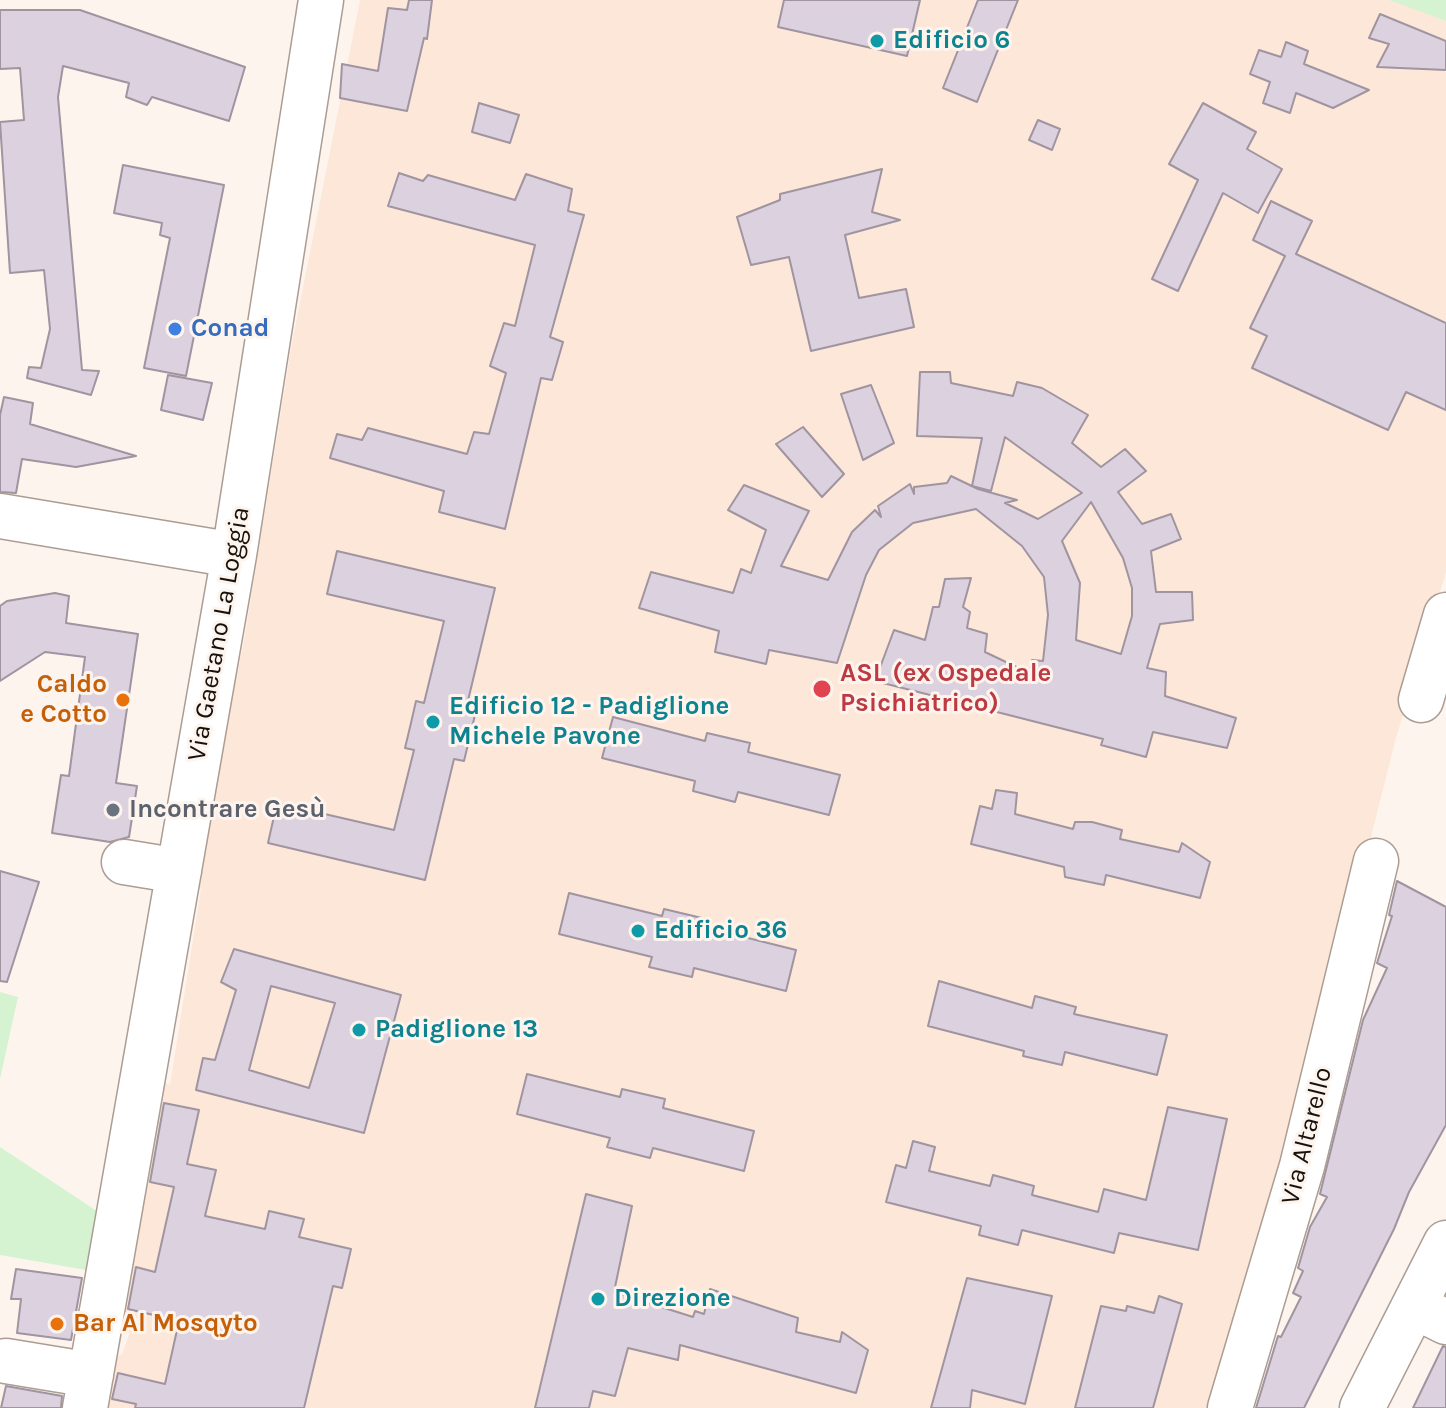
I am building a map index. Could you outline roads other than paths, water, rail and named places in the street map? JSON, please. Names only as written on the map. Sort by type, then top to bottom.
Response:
[{"type":"street","name":"Via Gaetano La Loggia","points":[[88,1392],[234,555],[311,3]]},
{"type":"street","points":[[0,516],[234,555]]},
{"type":"street","points":[[1421,700],[1446,615]]},
{"type":"street","name":"Via Altarello","points":[[1230,1408],[1302,1166],[1376,861]]},
{"type":"street","points":[[124,862],[179,871]]},
{"type":"street","points":[[1362,1408],[1430,1314],[1446,1243]]},
{"type":"street","points":[[6,1361],[88,1392]]},
{"type":"place","name":"Edificio 6","points":[[877,41]]},
{"type":"place","name":"Conad","points":[[175,329]]},
{"type":"place","name":"ASL (ex Ospedale Psichiatrico)","points":[[822,689]]},
{"type":"place","name":"Caldo e Cotto","points":[[123,700]]},
{"type":"place","name":"Edificio 12 - Padiglione Michele Pavone","points":[[433,722]]},
{"type":"place","name":"Incontrare Gesù","points":[[113,810]]},
{"type":"place","name":"Edificio 36","points":[[638,931]]},
{"type":"place","name":"Padiglione 13","points":[[359,1030]]},
{"type":"place","name":"Direzione","points":[[598,1299]]},
{"type":"place","name":"Bar Al Mosqyto","points":[[57,1324]]}]
